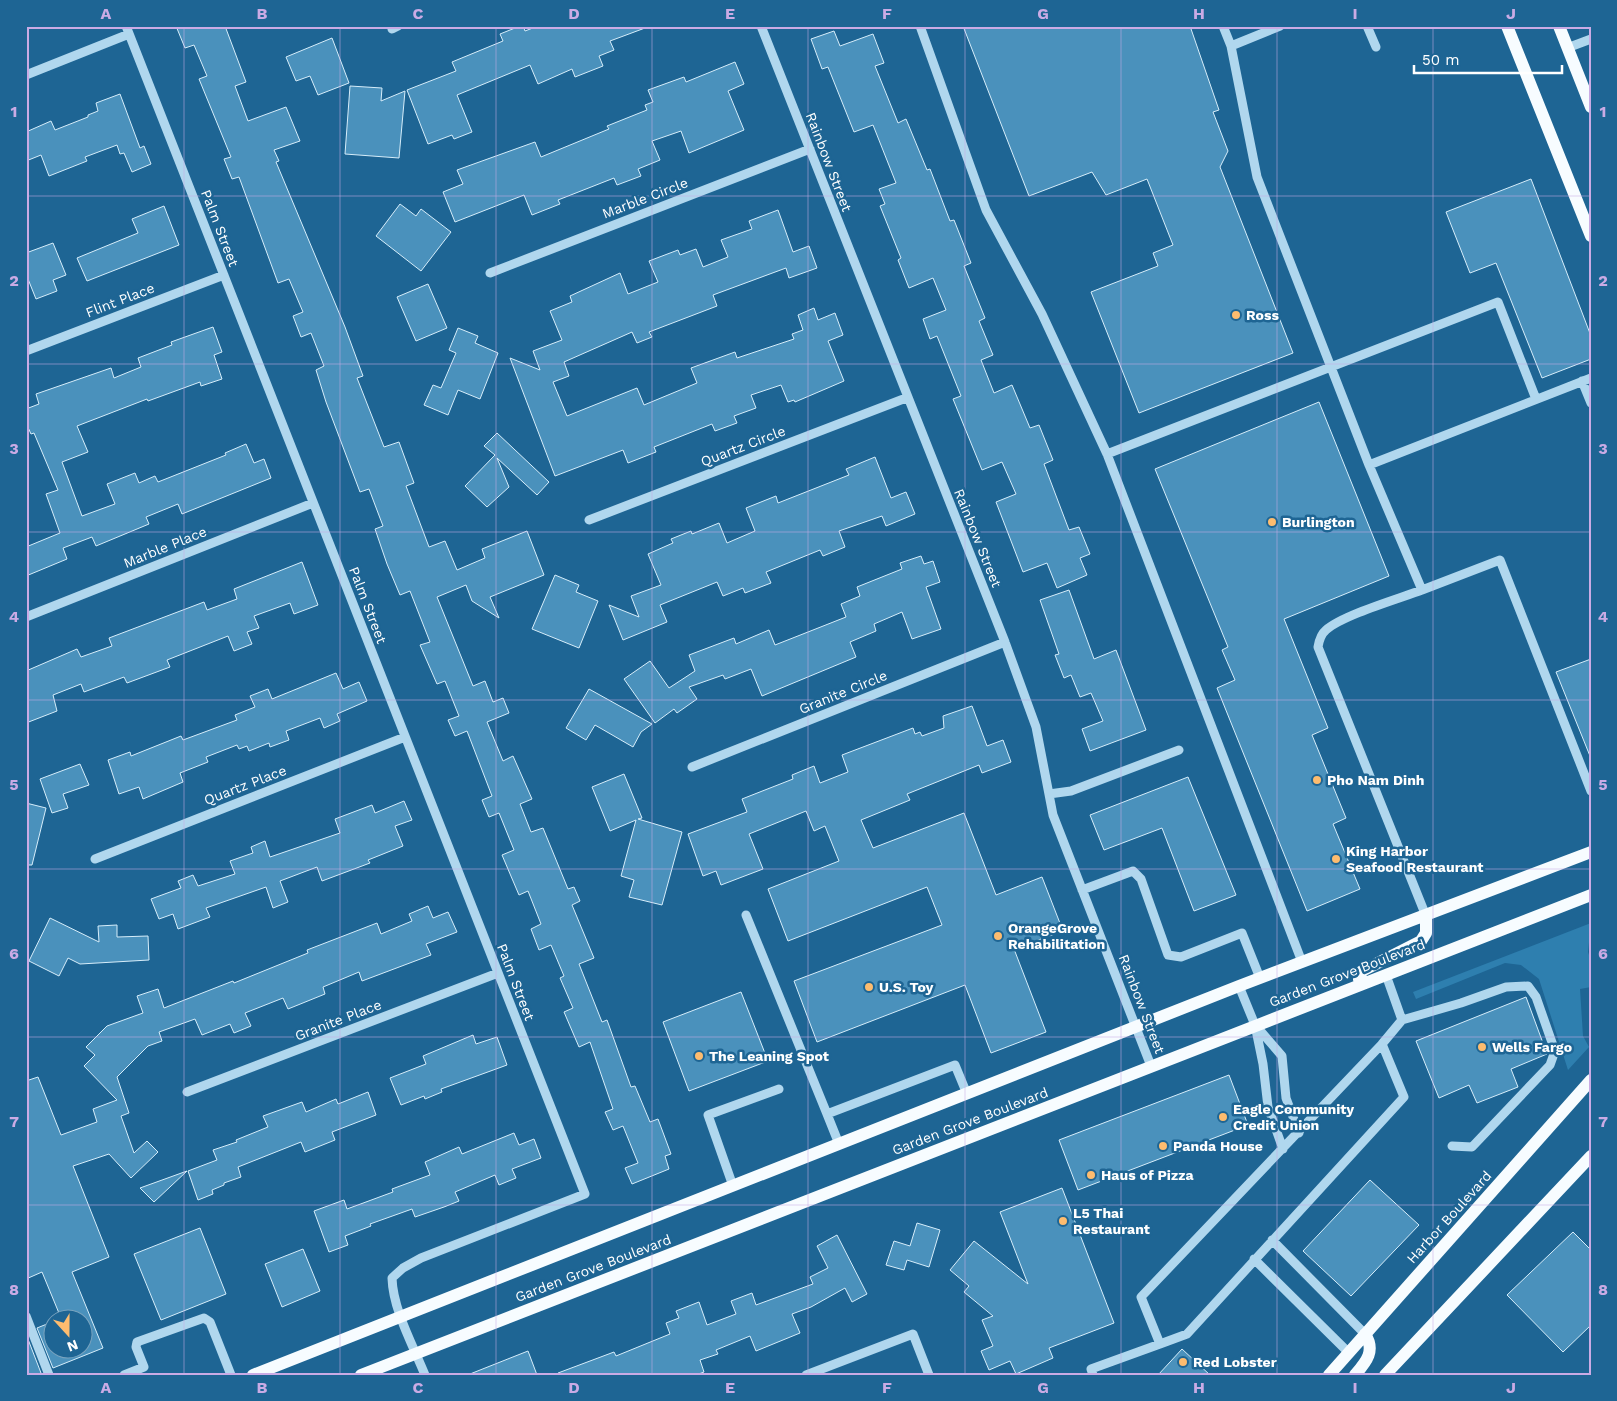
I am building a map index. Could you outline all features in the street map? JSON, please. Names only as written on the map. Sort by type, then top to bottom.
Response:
[{"type":"main road","points":[[1507,26],[1586,210],[1591,236]]},
{"type":"main road","points":[[1559,26],[1591,107]]},
{"type":"main road","name":"Garden Grove Boulevard","points":[[253,1375],[402,1318],[1239,986],[1591,852]]},
{"type":"main road","name":"Garden Grove Boulevard","points":[[360,1375],[1591,895]]},
{"type":"main road","points":[[1360,984],[1359,979],[1362,971],[1420,941],[1426,932],[1426,916]]},
{"type":"main road","name":"Harbor Boulevard","points":[[1329,1375],[1591,1080]]},
{"type":"main road","points":[[1386,1375],[1591,1156]]},
{"type":"main road","points":[[1355,1375],[1370,1356],[1371,1347],[1366,1334]]},
{"type":"street","name":"Rainbow Street","points":[[761,26],[1036,727],[1053,815],[1151,1066]]},
{"type":"street","points":[[920,26],[986,210],[1042,314],[1107,454],[1302,962]]},
{"type":"street","points":[[1223,26],[1231,46],[1257,177],[1369,465],[1422,590]]},
{"type":"street","points":[[1231,46],[1280,26]]},
{"type":"street","points":[[1367,26],[1376,47]]},
{"type":"street","points":[[26,75],[127,30]]},
{"type":"street","name":"Palm Street","points":[[127,30],[585,1194],[421,1258],[403,1268],[392,1278],[392,1288],[402,1318]]},
{"type":"street","points":[[1567,48],[1591,39]]},
{"type":"street","name":"Marble Circle","points":[[490,273],[810,149]]},
{"type":"street","name":"Flint Place","points":[[26,351],[224,275]]},
{"type":"street","points":[[1107,454],[1498,302],[1536,399]]},
{"type":"street","points":[[1369,465],[1587,380],[1591,402]]},
{"type":"street","name":"Quartz Circle","points":[[589,520],[906,398]]},
{"type":"street","name":"Marble Place","points":[[26,617],[314,503]]},
{"type":"street","points":[[1426,916],[1318,647],[1320,638],[1326,630],[1340,622],[1500,560],[1590,789]]},
{"type":"street","name":"Granite Circle","points":[[692,767],[1004,642]]},
{"type":"street","name":"Quartz Place","points":[[95,859],[405,737]]},
{"type":"street","points":[[1049,794],[1071,791],[1179,750]]},
{"type":"street","points":[[1082,890],[1133,871],[1140,879],[1168,955],[1181,957],[1242,933],[1260,978]]},
{"type":"street","points":[[746,915],[839,1144]]},
{"type":"street","name":"Granite Place","points":[[187,1092],[498,973]]},
{"type":"street","points":[[1386,975],[1402,1020]]},
{"type":"street","points":[[1239,986],[1255,1025],[1263,1064],[1268,1107],[1284,1149]]},
{"type":"street","points":[[1160,1344],[1141,1297],[1284,1149],[1402,1020],[1461,1003],[1506,987],[1528,986],[1536,996],[1554,1051],[1550,1065],[1472,1147],[1452,1146]]},
{"type":"street","points":[[1255,1025],[1282,1056],[1286,1098],[1299,1132]]},
{"type":"street","points":[[1093,1375],[1091,1370],[1186,1334],[1404,1097],[1382,1044]]},
{"type":"street","points":[[827,1114],[955,1065],[966,1094]]},
{"type":"street","points":[[733,1186],[708,1115],[778,1089]]},
{"type":"street","points":[[1272,1240],[1366,1334]]},
{"type":"street","points":[[1254,1259],[1349,1353]]},
{"type":"street","points":[[26,1316],[49,1375]]},
{"type":"street","points":[[124,1375],[144,1367],[136,1347],[137,1342],[204,1318],[210,1322],[231,1375]]},
{"type":"street","points":[[402,1318],[425,1375]]},
{"type":"street","points":[[806,1375],[913,1334],[928,1375]]},
{"type":"shaded area","points":[[1591,923],[1588,952],[1591,961],[1591,987],[1580,989],[1583,1036],[1589,1047],[1568,1070],[1539,979],[1521,965],[1505,963],[1416,999],[1413,992]]},
{"type":"building","points":[[176,26],[225,26],[246,82],[235,86],[248,121],[286,107],[300,141],[274,150],[279,161],[276,162],[345,327],[363,376],[357,378],[384,447],[399,442],[414,483],[406,486],[429,547],[445,541],[457,570],[485,558],[482,549],[527,531],[544,575],[490,597],[499,618],[472,601],[466,585],[437,597],[473,686],[485,681],[493,702],[503,698],[509,713],[487,722],[503,761],[513,756],[532,799],[520,804],[531,832],[543,828],[568,889],[574,887],[580,901],[572,905],[594,958],[579,964],[602,1022],[607,1020],[631,1087],[635,1086],[650,1122],[658,1119],[671,1154],[665,1156],[669,1169],[632,1184],[625,1168],[638,1163],[623,1126],[613,1130],[605,1112],[613,1109],[590,1042],[579,1047],[564,1012],[573,1008],[560,978],[564,976],[551,945],[539,950],[531,929],[541,924],[528,891],[519,895],[502,855],[514,850],[499,813],[489,817],[482,800],[492,796],[467,731],[455,736],[448,720],[459,716],[445,681],[437,684],[420,645],[430,642],[410,591],[400,595],[387,564],[375,529],[383,526],[369,489],[360,492],[326,402],[316,370],[324,366],[311,333],[301,337],[293,316],[303,312],[289,279],[278,283],[239,177],[232,179],[224,159],[231,157],[199,79],[207,76],[194,45],[185,48]]},
{"type":"building","points":[[523,26],[525,31],[538,26],[645,28],[610,41],[614,50],[599,56],[603,66],[575,77],[572,69],[538,84],[530,65],[457,95],[472,132],[454,139],[452,135],[428,144],[407,90],[456,71],[452,62],[503,41],[500,34]]},
{"type":"building","points":[[963,26],[1190,26],[1219,110],[1213,112],[1228,151],[1220,167],[1293,353],[1139,413],[1091,292],[1158,266],[1153,253],[1173,245],[1147,179],[1106,195],[1092,172],[1029,196]]},
{"type":"building","points":[[834,31],[840,46],[873,34],[884,63],[875,66],[898,123],[906,119],[927,170],[930,169],[950,221],[954,220],[971,263],[964,266],[985,318],[979,321],[993,355],[981,360],[994,393],[1012,385],[1030,428],[1039,425],[1053,460],[1044,464],[1069,530],[1079,527],[1090,554],[1080,558],[1087,575],[1057,588],[1047,563],[1023,572],[996,502],[1016,494],[1002,462],[982,470],[953,399],[961,396],[937,336],[930,339],[923,319],[946,310],[933,278],[909,288],[898,260],[901,258],[880,206],[885,204],[879,189],[896,183],[873,125],[854,132],[828,67],[822,69],[811,39]]},
{"type":"building","points":[[332,38],[349,83],[318,95],[310,76],[296,81],[286,57]]},
{"type":"building","points":[[735,62],[744,84],[728,91],[744,130],[689,153],[681,131],[652,141],[660,160],[638,169],[641,176],[617,185],[614,178],[558,200],[560,204],[532,215],[524,195],[455,222],[443,192],[463,184],[457,170],[535,142],[541,157],[609,129],[607,126],[647,110],[645,105],[653,102],[648,90],[684,77],[686,82]]},
{"type":"building","points":[[350,86],[382,88],[381,101],[405,91],[399,158],[345,154]]},
{"type":"building","points":[[120,94],[140,148],[144,146],[151,164],[132,172],[124,153],[120,154],[117,145],[85,157],[87,161],[49,176],[41,155],[26,161],[26,132],[51,121],[55,130],[88,117],[88,115],[98,111],[96,103]]},
{"type":"building","points":[[1531,179],[1591,336],[1591,359],[1542,378],[1496,263],[1470,273],[1446,212]]},
{"type":"building","points":[[400,204],[416,216],[421,209],[451,232],[421,271],[376,236]]},
{"type":"building","points":[[164,206],[179,245],[87,281],[77,258],[138,233],[132,219]]},
{"type":"building","points":[[778,210],[793,252],[809,246],[817,268],[789,278],[786,268],[713,295],[717,306],[649,332],[652,337],[637,343],[632,332],[564,362],[569,376],[553,382],[567,416],[637,388],[644,405],[697,383],[691,368],[735,352],[737,358],[794,339],[792,334],[803,330],[798,315],[814,308],[818,320],[835,313],[843,335],[828,341],[844,381],[795,402],[794,400],[788,402],[781,385],[751,395],[756,408],[734,416],[737,423],[715,431],[712,424],[654,447],[656,452],[628,463],[623,450],[555,476],[510,358],[540,370],[533,351],[562,340],[550,311],[572,302],[570,296],[620,273],[628,294],[658,282],[649,261],[678,250],[680,255],[696,249],[703,267],[728,257],[721,240],[752,229],[749,221]]},
{"type":"building","points":[[53,243],[66,275],[53,280],[57,291],[36,299],[26,274],[26,253]]},
{"type":"building","points":[[428,284],[447,328],[416,341],[397,297]]},
{"type":"building","points":[[213,327],[222,352],[214,355],[222,379],[201,386],[200,382],[148,401],[147,399],[77,426],[88,452],[62,462],[82,516],[115,504],[107,484],[135,473],[139,483],[155,476],[158,482],[226,455],[225,453],[246,444],[254,463],[264,459],[271,478],[182,514],[178,504],[146,517],[149,524],[96,546],[92,537],[63,548],[67,559],[26,576],[26,547],[60,533],[46,494],[58,490],[34,433],[31,434],[26,423],[26,409],[39,404],[36,394],[111,368],[114,378],[141,367],[138,358],[172,345],[171,342]]},
{"type":"building","points":[[458,328],[478,336],[475,343],[498,353],[480,399],[458,390],[448,415],[424,405],[433,385],[441,388],[456,353],[449,350]]},
{"type":"building","name":"Burlington","points":[[1319,402],[1389,576],[1284,619],[1328,728],[1312,735],[1346,818],[1333,824],[1360,889],[1307,911],[1217,688],[1235,680],[1222,650],[1228,647],[1155,469]]},
{"type":"building","points":[[497,433],[549,482],[537,495],[497,458],[509,487],[487,507],[465,486],[495,455],[484,446]]},
{"type":"building","points":[[875,457],[891,498],[906,492],[915,514],[886,526],[882,516],[839,531],[845,547],[823,556],[820,550],[766,572],[771,583],[745,593],[743,588],[723,596],[717,582],[660,605],[667,622],[623,640],[609,605],[639,617],[631,596],[661,585],[648,554],[673,543],[671,539],[691,531],[692,534],[719,523],[727,543],[755,531],[746,508],[776,496],[778,503],[849,475],[846,469]]},
{"type":"building","points":[[921,556],[924,564],[933,561],[940,582],[926,587],[941,629],[912,639],[902,612],[874,624],[876,631],[850,642],[856,657],[762,696],[751,669],[725,679],[723,675],[689,687],[697,699],[677,713],[674,709],[655,723],[624,679],[650,661],[669,688],[695,671],[689,655],[734,638],[736,644],[769,630],[775,645],[846,617],[841,604],[860,596],[857,587],[902,569],[900,563]]},
{"type":"building","points":[[302,562],[318,605],[294,614],[290,603],[254,616],[259,628],[247,632],[252,644],[234,651],[228,636],[167,660],[170,667],[127,683],[124,677],[84,692],[81,684],[53,695],[57,711],[26,723],[26,671],[77,649],[81,657],[112,646],[109,638],[204,602],[207,610],[237,599],[234,589]]},
{"type":"building","points":[[555,575],[579,585],[576,592],[598,601],[579,648],[532,629]]},
{"type":"building","points":[[1069,590],[1094,659],[1116,650],[1146,730],[1090,751],[1082,729],[1103,721],[1091,693],[1080,697],[1071,675],[1064,678],[1055,655],[1059,654],[1040,600]]},
{"type":"building","points":[[1591,659],[1591,756],[1590,756],[1556,672]]},
{"type":"building","points":[[336,673],[343,689],[359,682],[367,701],[337,714],[340,721],[324,728],[320,718],[286,731],[289,740],[270,747],[269,743],[249,751],[247,746],[239,749],[237,745],[206,757],[208,762],[180,773],[183,782],[143,799],[139,787],[119,794],[108,760],[130,752],[131,756],[181,736],[183,740],[237,720],[235,715],[255,707],[250,696],[268,689],[272,699]]},
{"type":"building","points":[[589,689],[652,724],[641,732],[633,747],[595,725],[586,740],[566,728]]},
{"type":"building","points":[[972,706],[987,746],[1003,740],[1011,762],[982,773],[979,765],[907,794],[910,800],[861,820],[873,848],[964,813],[996,895],[1042,877],[1063,931],[1014,949],[1046,1032],[991,1053],[965,985],[817,1042],[794,981],[942,925],[927,887],[788,941],[768,889],[839,861],[825,826],[814,831],[806,811],[749,834],[763,869],[721,885],[716,871],[703,876],[688,834],[747,812],[742,799],[793,779],[792,775],[814,766],[820,783],[848,772],[842,755],[913,728],[915,734],[920,732],[922,736],[944,728],[943,716]]},
{"type":"building","points":[[80,764],[89,785],[63,794],[68,808],[52,813],[40,779]]},
{"type":"building","points":[[624,774],[642,818],[638,819],[682,832],[662,905],[629,897],[634,880],[621,876],[636,820],[610,831],[592,787]]},
{"type":"building","points":[[1188,777],[1236,895],[1194,911],[1162,828],[1104,850],[1090,815]]},
{"type":"building","points":[[404,801],[412,820],[395,826],[403,846],[368,860],[370,863],[322,881],[317,867],[280,881],[288,902],[273,908],[266,887],[206,908],[210,917],[178,929],[173,914],[159,919],[151,899],[181,888],[178,881],[193,875],[198,886],[235,874],[230,861],[253,853],[251,847],[265,841],[270,857],[340,833],[335,819],[372,805],[375,813]]},
{"type":"building","points":[[26,803],[46,808],[32,865],[26,865]]},
{"type":"building","points":[[428,906],[433,918],[448,912],[457,932],[426,944],[431,955],[362,981],[359,972],[323,987],[325,994],[288,1009],[283,998],[245,1013],[251,1026],[234,1033],[230,1024],[202,1035],[195,1019],[159,1032],[162,1041],[148,1046],[117,1077],[129,1113],[121,1116],[134,1153],[147,1141],[158,1152],[131,1178],[109,1154],[73,1166],[109,1257],[72,1272],[87,1308],[57,1308],[42,1272],[26,1279],[26,1081],[38,1077],[61,1135],[97,1122],[93,1109],[117,1100],[84,1066],[95,1055],[86,1047],[107,1026],[143,1013],[137,996],[158,989],[164,1008],[233,981],[234,983],[308,953],[307,950],[377,923],[381,934],[412,921],[409,914]]},
{"type":"building","points":[[50,918],[99,942],[98,926],[117,925],[117,937],[148,936],[149,960],[80,964],[68,958],[59,976],[29,961]]},
{"type":"building","points":[[741,992],[768,1061],[689,1091],[663,1022]]},
{"type":"building","name":"Wells Fargo","points":[[1526,997],[1547,1054],[1511,1069],[1518,1087],[1477,1103],[1469,1085],[1439,1098],[1416,1041]]},
{"type":"building","points":[[473,1035],[476,1044],[497,1037],[507,1065],[441,1089],[442,1092],[425,1099],[424,1096],[401,1105],[390,1078],[426,1064],[423,1056]]},
{"type":"building","points":[[1229,1075],[1248,1125],[1078,1190],[1059,1140]]},
{"type":"building","points":[[368,1092],[376,1115],[332,1132],[335,1140],[305,1152],[301,1142],[238,1167],[241,1177],[224,1183],[224,1185],[212,1190],[213,1194],[198,1200],[188,1171],[217,1160],[213,1150],[237,1142],[236,1140],[268,1127],[263,1116],[302,1102],[306,1112],[336,1099],[338,1104]]},
{"type":"building","points":[[514,1133],[519,1145],[534,1139],[541,1158],[512,1169],[516,1178],[499,1185],[495,1175],[455,1192],[459,1201],[444,1207],[415,1217],[412,1209],[370,1224],[371,1226],[345,1236],[348,1245],[329,1252],[314,1211],[344,1200],[347,1209],[393,1192],[392,1189],[430,1175],[425,1162],[459,1147],[462,1154]]},
{"type":"building","points":[[187,1171],[154,1202],[140,1188]]},
{"type":"building","points":[[1370,1180],[1419,1225],[1351,1296],[1303,1251]]},
{"type":"building","points":[[1062,1188],[1114,1323],[1049,1348],[1053,1358],[1016,1374],[1010,1361],[989,1370],[981,1351],[993,1346],[982,1320],[993,1316],[964,1292],[969,1286],[950,1270],[974,1241],[1028,1284],[1000,1212]]},
{"type":"building","points":[[917,1223],[940,1230],[929,1267],[907,1260],[904,1270],[886,1265],[894,1241],[910,1246]]},
{"type":"building","points":[[200,1228],[226,1294],[161,1320],[134,1254]]},
{"type":"building","points":[[1573,1232],[1591,1250],[1591,1325],[1563,1352],[1507,1295]]},
{"type":"building","points":[[837,1235],[867,1294],[852,1302],[845,1288],[811,1307],[792,1314],[800,1333],[756,1351],[750,1336],[716,1350],[718,1354],[700,1360],[704,1372],[696,1375],[558,1375],[558,1373],[614,1352],[616,1356],[670,1334],[666,1323],[679,1318],[676,1311],[699,1302],[707,1325],[736,1314],[731,1301],[752,1293],[756,1305],[813,1284],[810,1277],[828,1268],[817,1246]]},
{"type":"building","points":[[303,1249],[320,1291],[282,1307],[265,1264]]},
{"type":"building","points":[[92,1321],[103,1348],[92,1352]]},
{"type":"building","points":[[42,1326],[42,1340],[37,1328]]},
{"type":"building","points":[[26,1334],[41,1373],[37,1375],[26,1375]]},
{"type":"building","name":"Red Lobster","points":[[1182,1349],[1210,1375],[1158,1375]]},
{"type":"building","points":[[528,1351],[537,1375],[470,1374]]},
{"type":"building","points":[[49,1358],[78,1358],[53,1368]]},
{"type":"place","name":"Ross","points":[[1236,315]]},
{"type":"place","name":"Burlington","points":[[1272,522]]},
{"type":"place","name":"Pho Nam Dinh","points":[[1317,780]]},
{"type":"place","name":"King Harbor Seafood Restaurant","points":[[1336,859]]},
{"type":"place","name":"OrangeGrove Rehabilitation","points":[[998,936]]},
{"type":"place","name":"U.S. Toy","points":[[869,987]]},
{"type":"place","name":"Wells Fargo","points":[[1482,1047]]},
{"type":"place","name":"The Leaning Spot","points":[[699,1056]]},
{"type":"place","name":"Eagle Community Credit Union","points":[[1223,1117]]},
{"type":"place","name":"Panda House","points":[[1163,1146]]},
{"type":"place","name":"Haus of Pizza","points":[[1091,1175]]},
{"type":"place","name":"L5 Thai Restaurant","points":[[1063,1221]]},
{"type":"place","name":"Red Lobster","points":[[1183,1362]]}]
